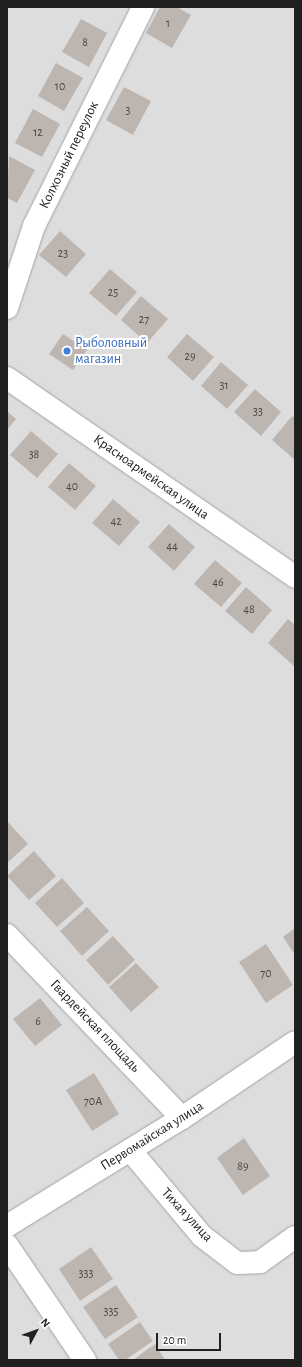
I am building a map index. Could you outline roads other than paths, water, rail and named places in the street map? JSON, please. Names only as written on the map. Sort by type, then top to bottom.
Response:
[{"type":"street","name":"Колхозный переулок","points":[[7,308],[34,226],[143,7]]},
{"type":"street","name":"Красноармейская улица","points":[[7,378],[295,577]]},
{"type":"street","name":"Гвардейская площадь","points":[[7,935],[182,1118]]},
{"type":"street","name":"Первомайская улица","points":[[7,1226],[182,1118],[295,1042]]},
{"type":"street","name":"Тихая улица","points":[[130,1150],[202,1236],[237,1263],[260,1262],[295,1237]]},
{"type":"street","points":[[7,1245],[85,1360]]},
{"type":"place","name":"Рыболовный магазин","points":[[67,351]]}]
